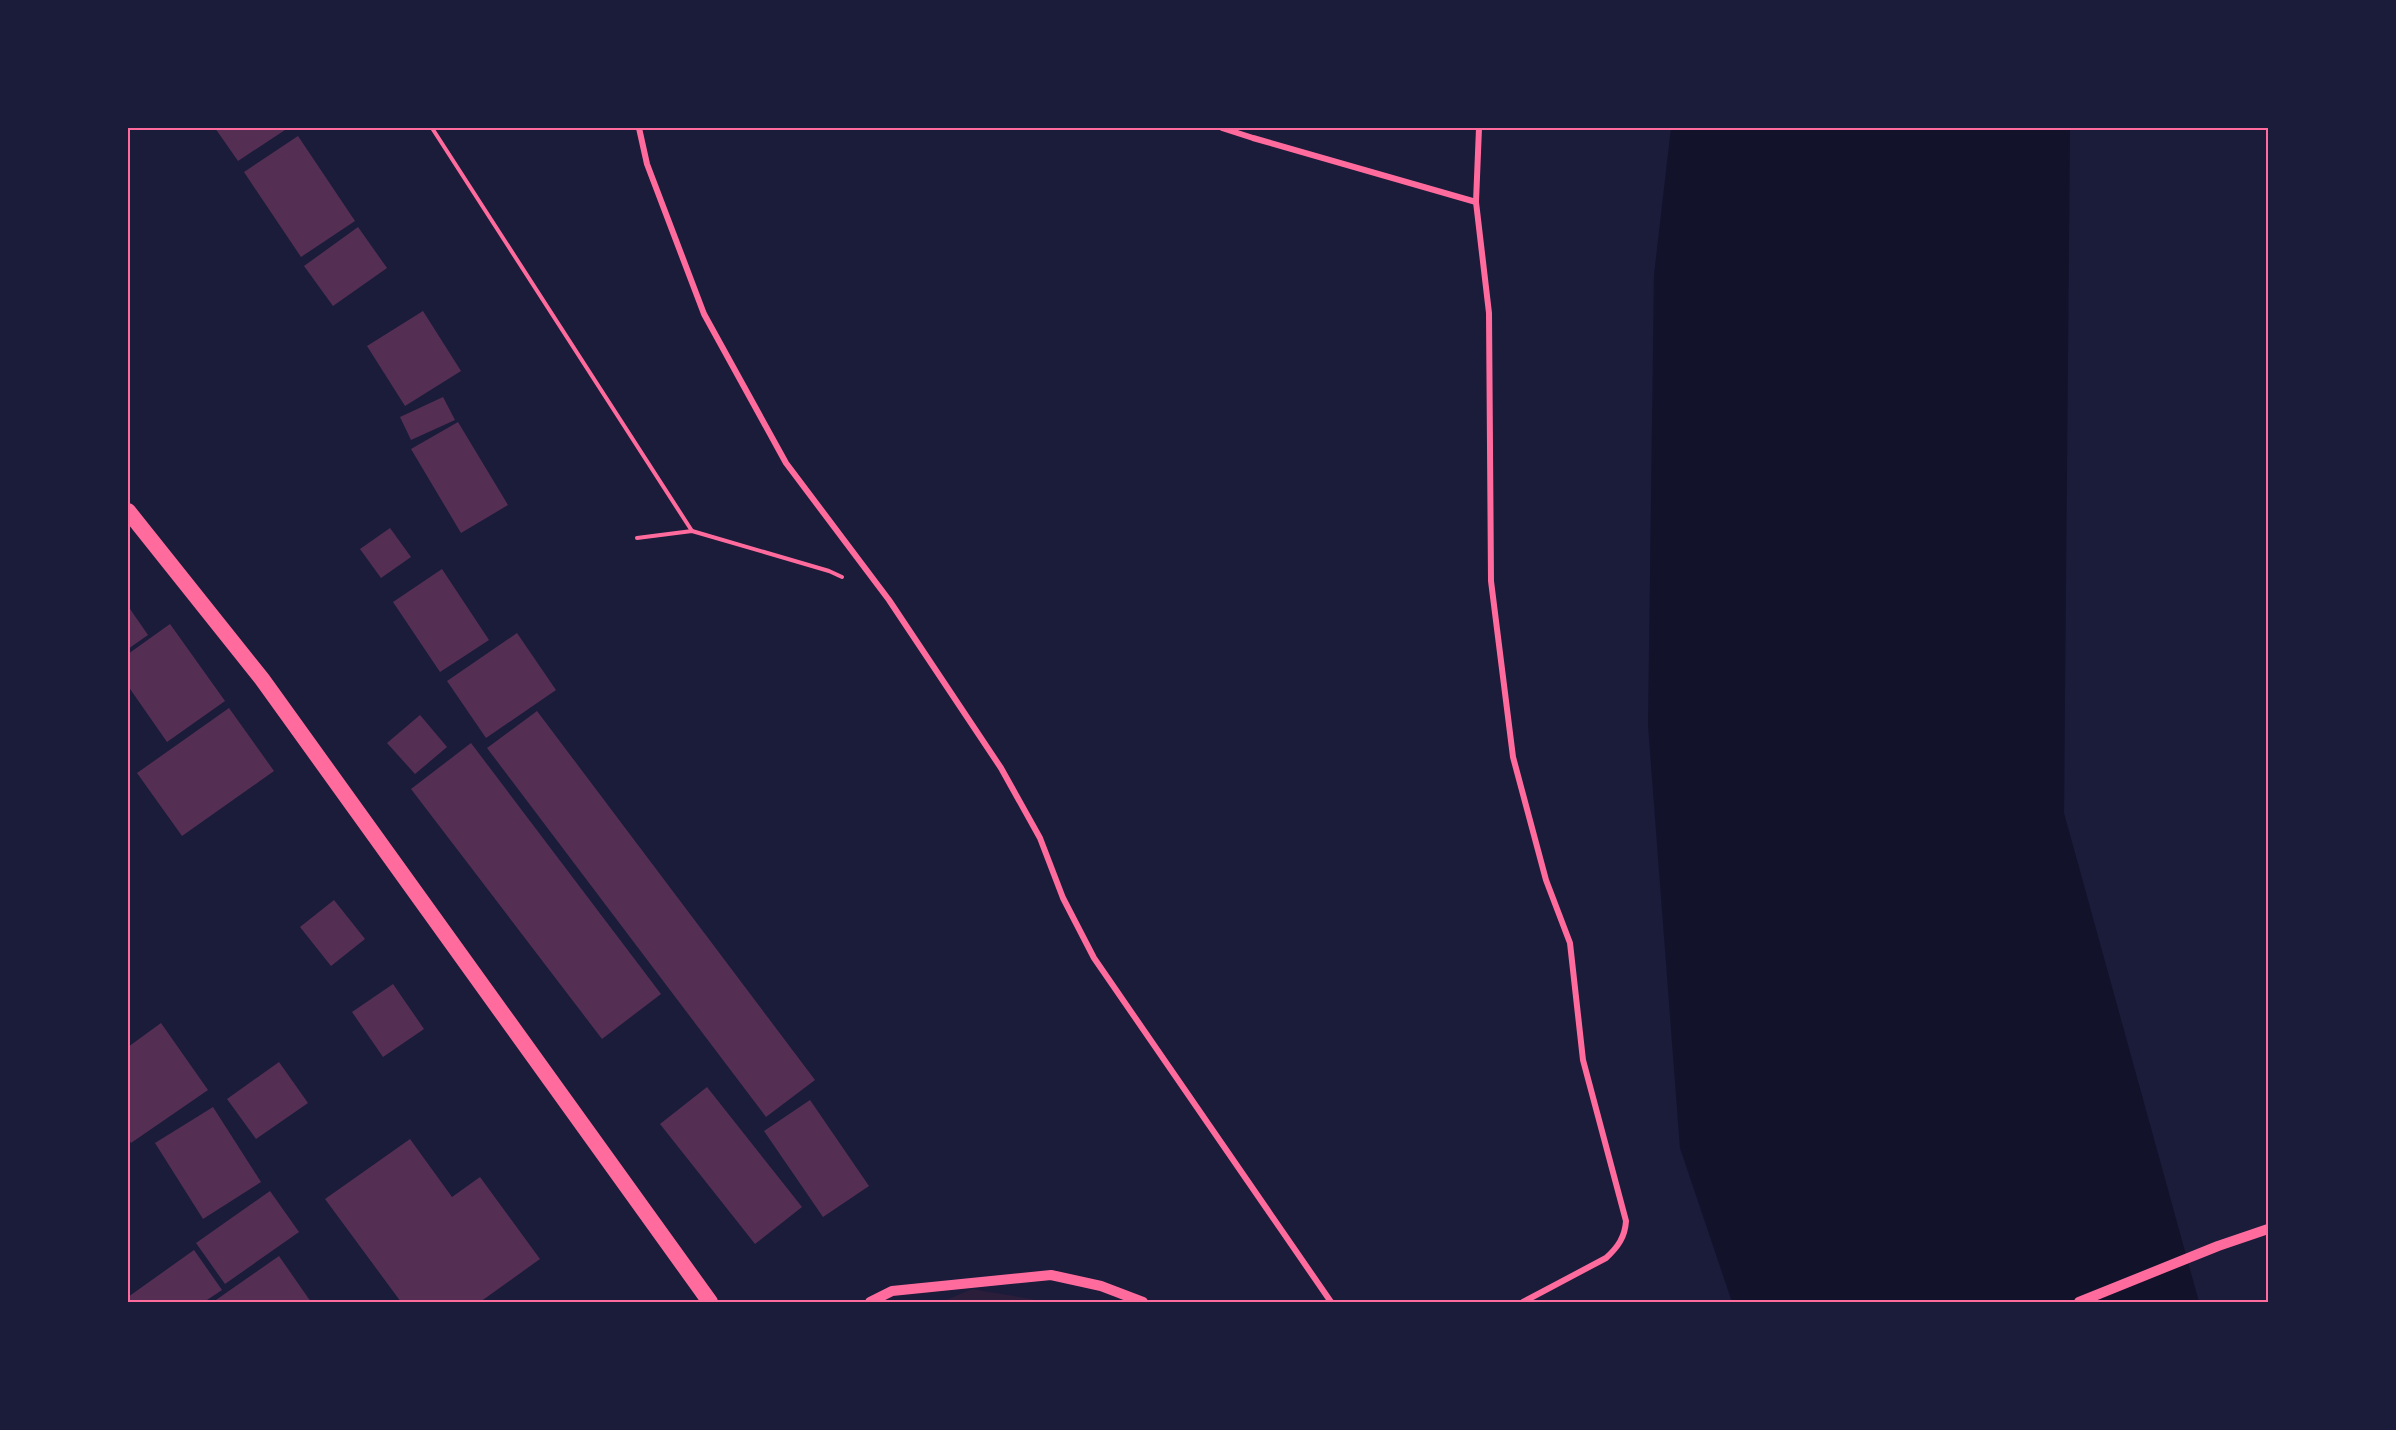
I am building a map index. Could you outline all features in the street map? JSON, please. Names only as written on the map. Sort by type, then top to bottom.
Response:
[{"type":"highway","points":[[128,511],[262,679],[710,1302]]},
{"type":"street","points":[[639,128],[647,164],[704,314],[786,463],[889,600],[1001,768],[1040,838],[1063,898],[1094,958],[1331,1302]]},
{"type":"street","points":[[1222,128],[1476,202]]},
{"type":"street","points":[[1479,128],[1476,202],[1489,313],[1491,581],[1513,757],[1546,880],[1570,943],[1583,1060],[1626,1221],[1625,1233],[1616,1248],[1606,1258],[1523,1302]]},
{"type":"street","points":[[2079,1302],[2218,1246],[2268,1229]]},
{"type":"street","points":[[870,1302],[892,1291],[1051,1275],[1101,1286],[1143,1302]]},
{"type":"path","points":[[432,128],[692,531]]},
{"type":"path","points":[[637,538],[692,531],[829,571],[889,600]]},
{"type":"shaded area","points":[[1671,128],[2070,128],[2064,813],[2199,1302],[1732,1302],[1680,1148],[1648,725],[1654,275]]},
{"type":"shaded area","points":[[972,1289],[1048,1302],[941,1302]]},
{"type":"building","points":[[215,128],[288,128],[238,161]]},
{"type":"building","points":[[298,136],[355,221],[301,257],[244,172]]},
{"type":"building","points":[[358,227],[387,268],[333,306],[304,266]]},
{"type":"building","points":[[423,311],[461,371],[405,406],[367,346]]},
{"type":"building","points":[[443,397],[455,420],[411,440],[400,417]]},
{"type":"building","points":[[458,422],[508,505],[461,533],[411,449]]},
{"type":"building","points":[[390,528],[411,557],[381,578],[360,549]]},
{"type":"building","points":[[442,569],[489,640],[440,672],[393,602]]},
{"type":"building","points":[[128,606],[148,635],[128,649]]},
{"type":"building","points":[[170,624],[225,701],[167,742],[128,686],[128,654]]},
{"type":"building","points":[[517,633],[556,690],[486,738],[447,681]]},
{"type":"building","points":[[229,708],[274,771],[182,836],[137,773]]},
{"type":"building","points":[[537,711],[815,1080],[766,1117],[487,748]]},
{"type":"building","points":[[420,715],[447,747],[415,774],[387,743]]},
{"type":"building","points":[[471,743],[661,994],[602,1039],[411,789]]},
{"type":"building","points":[[334,900],[365,939],[331,966],[300,927]]},
{"type":"building","points":[[393,984],[424,1029],[383,1057],[352,1012]]},
{"type":"building","points":[[161,1023],[208,1090],[131,1143],[128,1138],[128,1047]]},
{"type":"building","points":[[279,1062],[308,1103],[256,1139],[227,1099]]},
{"type":"building","points":[[707,1087],[802,1207],[755,1244],[660,1124]]},
{"type":"building","points":[[810,1100],[869,1186],[823,1217],[764,1131]]},
{"type":"building","points":[[213,1107],[261,1182],[203,1219],[155,1143]]},
{"type":"building","points":[[410,1139],[452,1197],[480,1177],[540,1259],[480,1302],[401,1302],[325,1199]]},
{"type":"building","points":[[270,1191],[299,1232],[225,1284],[196,1243]]},
{"type":"building","points":[[194,1250],[222,1290],[204,1302],[128,1302],[128,1297]]},
{"type":"building","points":[[279,1256],[311,1302],[213,1302]]}]
